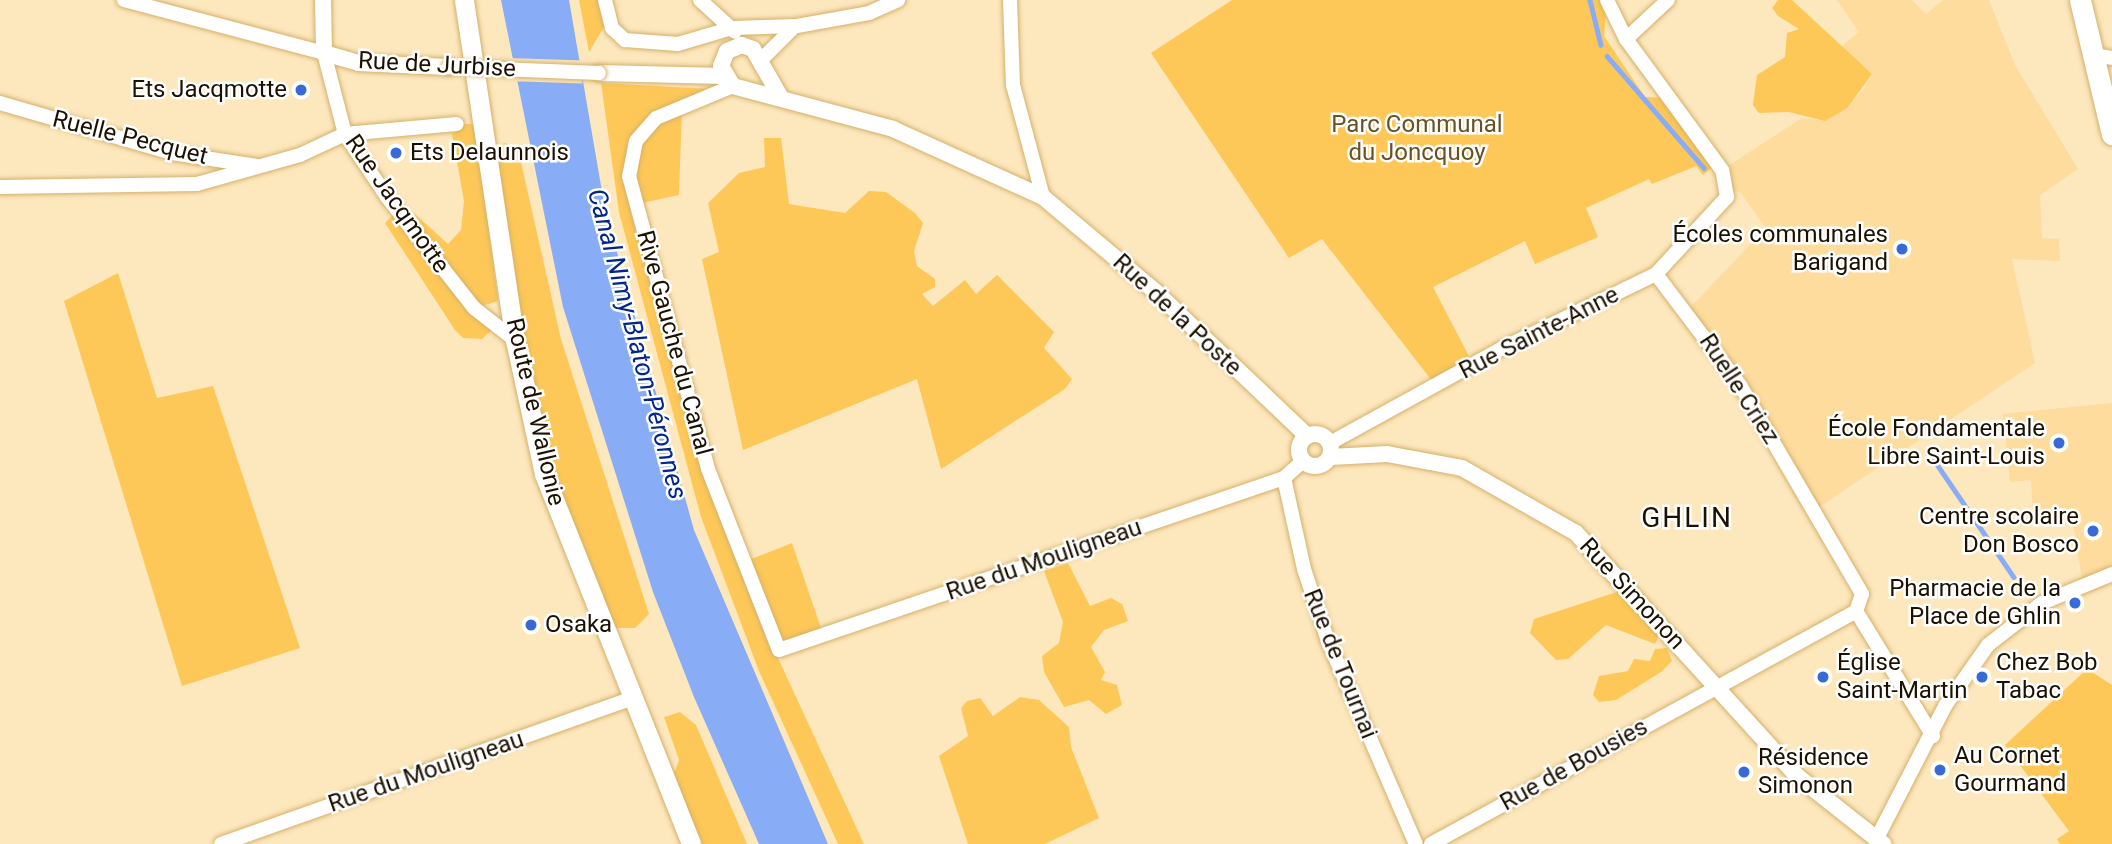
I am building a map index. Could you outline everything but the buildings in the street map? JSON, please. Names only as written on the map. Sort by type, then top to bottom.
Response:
[{"type":"main road","name":"Route de Wallonie","points":[[464,0],[515,340],[553,502],[691,844]]},
{"type":"main road","points":[[2080,0],[2103,56],[2112,134]]},
{"type":"street","name":"Rue de Jurbise","points":[[124,0],[359,63],[599,73],[673,73]]},
{"type":"street","name":"Rue Jacqmotte","points":[[323,0],[324,54],[345,134],[474,308],[515,340]]},
{"type":"street","points":[[605,0],[612,28],[625,40],[678,44],[733,28],[797,26],[869,13],[898,0]]},
{"type":"street","points":[[700,0],[733,28],[734,83]]},
{"type":"street","points":[[1010,0],[1013,85],[1043,197]]},
{"type":"street","points":[[1606,0],[1626,39],[1668,0]]},
{"type":"street","points":[[734,83],[762,63],[779,35],[797,26]]},
{"type":"street","name":"Rue Sainte-Anne","points":[[1331,450],[1503,348],[1656,274],[1727,197],[1722,170],[1626,39]]},
{"type":"street","points":[[734,48],[762,63],[780,96]]},
{"type":"street","points":[[673,73],[701,67],[734,48]]},
{"type":"street","points":[[673,73],[734,83],[893,129],[1043,197]]},
{"type":"street","name":"Rive Gauche du Canal","points":[[734,83],[656,118],[636,141],[629,176],[708,469],[779,650]]},
{"type":"street","name":"Ruelle Pecquet","points":[[0,103],[173,153],[262,167]]},
{"type":"street","points":[[0,187],[157,188],[262,167],[345,134],[457,124]]},
{"type":"street","name":"Rue de la Poste","points":[[1043,197],[1156,292],[1307,436]]},
{"type":"street","name":"Ruelle Criez","points":[[1656,274],[1730,370],[1862,594],[1856,611]]},
{"type":"street","points":[[1318,434],[1331,450],[1320,467],[1303,461],[1299,450],[1307,436],[1318,434]]},
{"type":"street","name":"Rue Simonon","points":[[1331,450],[1423,458],[1462,468],[1534,504],[1576,533],[1797,776],[1880,841]]},
{"type":"street","name":"Rue du Mouligneau","points":[[779,650],[1284,478],[1303,461]]},
{"type":"street","name":"Rue de Tournai","points":[[1284,478],[1328,641],[1416,844]]},
{"type":"street","points":[[1880,841],[1962,677],[2014,620],[2112,574]]},
{"type":"street","points":[[1856,611],[1933,736]]},
{"type":"street","name":"Rue de Bousies","points":[[1431,844],[1856,611]]},
{"type":"street","name":"Rue du Mouligneau","points":[[221,844],[631,699]]},
{"type":"shaded area","name":"Écoles communales Barigand","points":[[1837,0],[1912,0],[1926,14],[1943,0],[1989,0],[2015,65],[2078,169],[2040,195],[2042,238],[2059,239],[2060,261],[2012,259],[2035,363],[1813,511],[1687,311],[1766,228],[1740,192],[1729,189],[1722,170],[1802,118],[1825,121],[1863,91],[1872,74],[1841,47],[1859,32]]},
{"type":"shaded area","points":[[2112,403],[2112,574],[2083,586],[2073,523],[2065,524],[2063,508],[2033,510],[2031,480],[2010,482],[2003,414]]},
{"type":"green space","points":[[579,0],[605,0],[608,20],[589,52]]},
{"type":"green space","name":"Parc Communal du Joncquoy","points":[[1232,0],[1607,0],[1604,36],[1645,97],[1668,98],[1717,164],[1703,175],[1696,166],[1652,184],[1649,179],[1586,208],[1598,237],[1535,264],[1525,241],[1433,287],[1473,364],[1436,386],[1322,239],[1289,258],[1151,53]]},
{"type":"green space","points":[[1778,0],[1792,0],[1872,74],[1847,108],[1825,121],[1789,112],[1759,113],[1753,105],[1757,75],[1785,57],[1787,33],[1799,29],[1778,16],[1772,8]]},
{"type":"green space","points":[[601,83],[710,89],[682,108],[679,195],[637,204],[708,469],[744,562],[792,543],[823,634],[779,650],[778,658],[864,844],[838,844],[759,671],[701,517],[619,212]]},
{"type":"green space","points":[[462,124],[472,124],[477,136],[498,301],[475,308],[497,325],[482,339],[463,338],[455,330],[385,223],[397,211],[414,213],[448,244],[461,230],[464,201],[452,134]]},
{"type":"green space","points":[[764,138],[781,138],[789,204],[845,213],[869,191],[886,192],[915,213],[923,223],[914,251],[917,266],[935,279],[935,287],[922,294],[933,306],[965,280],[976,294],[997,275],[1054,332],[1044,348],[1072,379],[1065,389],[941,469],[917,379],[743,450],[702,259],[719,252],[708,203],[739,173],[765,167]]},
{"type":"green space","points":[[505,143],[518,149],[561,339],[649,614],[635,628],[617,628],[594,611],[553,502],[490,161],[496,146]]},
{"type":"green space","points":[[118,273],[157,398],[213,386],[300,648],[182,686],[64,301]]},
{"type":"green space","points":[[1068,563],[1090,606],[1111,598],[1122,604],[1128,621],[1104,630],[1091,647],[1105,672],[1101,680],[1117,685],[1122,705],[1106,714],[1089,700],[1064,707],[1044,672],[1042,656],[1059,643],[1063,622],[1044,571]]},
{"type":"green space","points":[[1620,591],[1660,633],[1655,644],[1606,625],[1568,659],[1556,660],[1530,633],[1534,619]]},
{"type":"green space","points":[[1667,648],[1672,661],[1661,672],[1616,700],[1599,702],[1593,695],[1599,676],[1628,671],[1634,659],[1650,661],[1655,649]]},
{"type":"green space","points":[[2087,669],[2112,685],[2112,844],[2060,844],[2057,839],[2069,831],[2005,745]]},
{"type":"green space","points":[[1020,697],[1039,700],[1069,727],[1071,747],[1099,818],[1045,844],[968,844],[939,756],[968,736],[961,708],[967,701],[980,698],[993,716]]},
{"type":"green space","points":[[680,712],[696,725],[747,844],[701,844],[674,774],[679,760],[664,717]]},
{"type":"water","name":"Canal Nimy-Blaton-Péronnes","points":[[501,0],[569,0],[605,209],[694,530],[828,844],[759,844],[694,697],[653,592],[563,307]]},
{"type":"pier","points":[[508,58],[583,61],[582,84],[507,81]]},
{"type":"waterway","points":[[1590,0],[1601,45]]},
{"type":"waterway","points":[[1607,56],[1704,168]]},
{"type":"waterway","points":[[1932,457],[2014,577]]},
{"type":"place","name":"Ets Jacqmotte","points":[[301,90]]},
{"type":"place","name":"Ets Delaunnois","points":[[396,153]]},
{"type":"place","name":"Écoles communales Barigand","points":[[1902,249]]},
{"type":"place","name":"École Fondamentale Libre Saint-Louis","points":[[2059,443]]},
{"type":"place","name":"Centre scolaire Don Bosco","points":[[2093,531]]},
{"type":"place","name":"Pharmacie de la Place de Ghlin","points":[[2075,603]]},
{"type":"place","name":"Osaka","points":[[531,625]]},
{"type":"place","name":"Église Saint-Martin","points":[[1823,677]]},
{"type":"place","name":"Chez Bob Tabac","points":[[1982,677]]},
{"type":"place","name":"Au Cornet Gourmand","points":[[1940,770]]},
{"type":"place","name":"Résidence Simonon","points":[[1744,772]]},
{"type":"district","name":"GHLIN","points":[[1687,518]]}]
